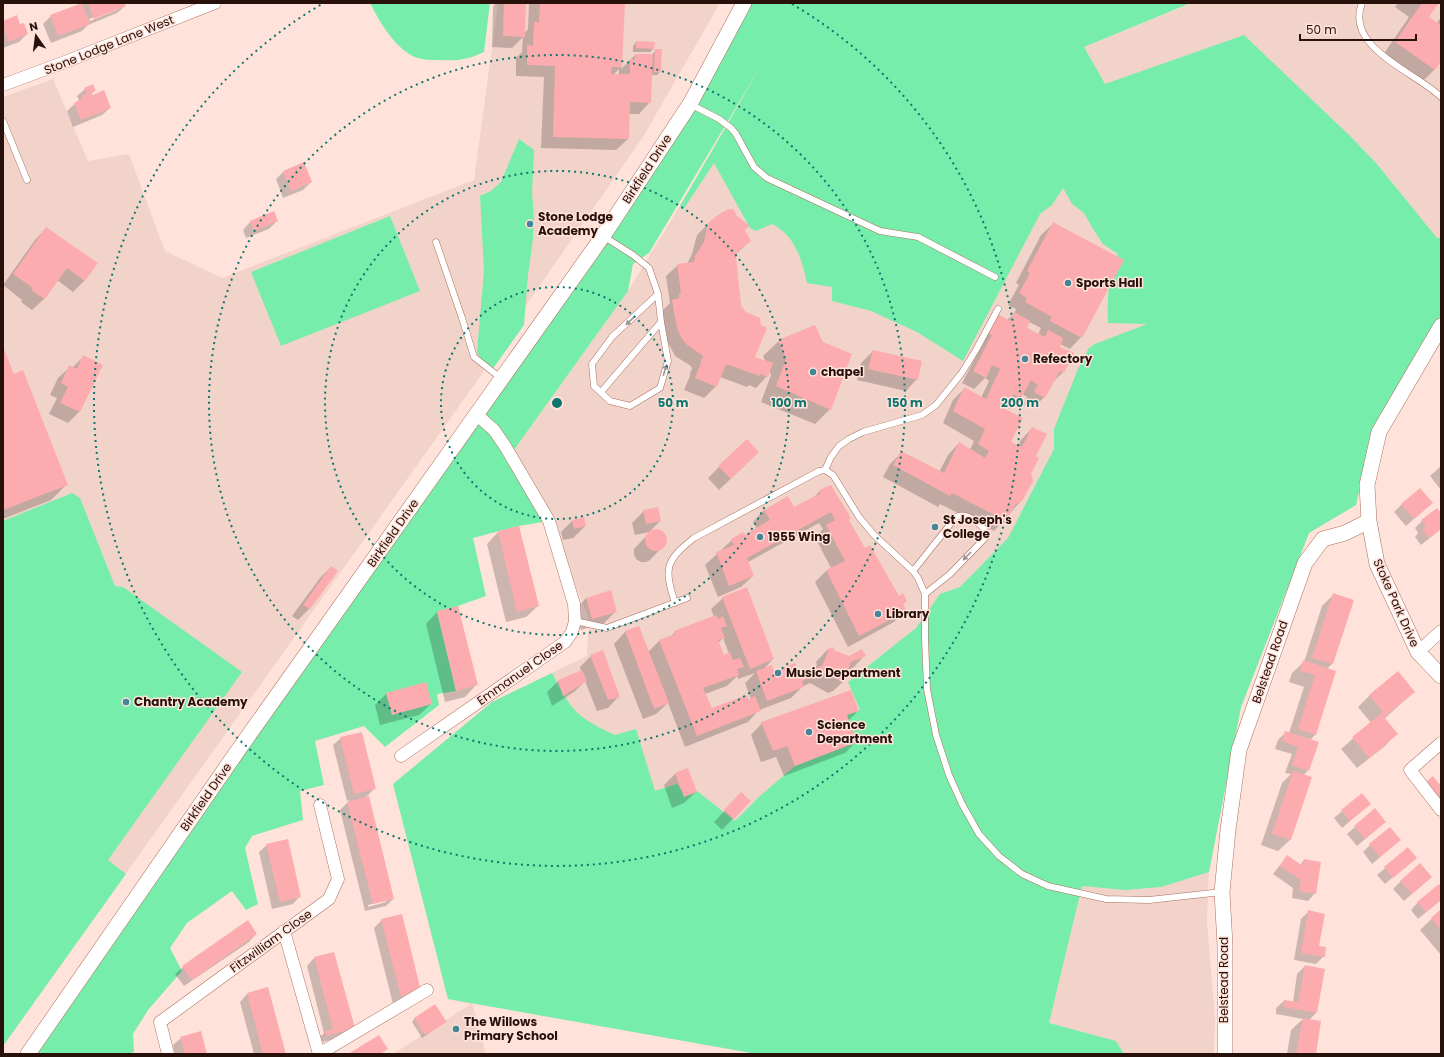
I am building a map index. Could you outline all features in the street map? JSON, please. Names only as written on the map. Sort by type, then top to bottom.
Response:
[{"type":"street","name":"Stone Lodge Lane West","points":[[3,85],[215,3]]},
{"type":"street","name":"Birkfield Drive","points":[[28,1054],[239,750],[603,236],[690,104],[744,3]]},
{"type":"street","points":[[1369,521],[1367,485],[1379,432],[1441,326]]},
{"type":"street","name":"Emmanuel Close","points":[[401,756],[565,642],[572,632],[575,621],[574,604],[548,521],[503,442],[494,430],[476,414]]},
{"type":"street","name":"Stoke Park Drive","points":[[1369,521],[1376,564],[1418,652],[1441,676]]},
{"type":"street","name":"Belstead Road","points":[[1225,1054],[1225,945],[1222,892],[1228,830],[1239,750],[1305,563],[1323,539],[1345,532],[1369,521]]},
{"type":"street","points":[[1418,652],[1441,631]]},
{"type":"street","points":[[1441,743],[1410,770],[1441,810]]},
{"type":"street","name":"Fitzwilliam Close","points":[[168,1054],[160,1022],[328,899],[338,879],[320,805]]},
{"type":"street","points":[[284,931],[319,1054],[427,990]]},
{"type":"lane","points":[[1362,3],[1359,24],[1361,31],[1369,43],[1385,57],[1441,97]]},
{"type":"lane","points":[[690,104],[719,119],[731,128],[736,134],[754,167],[767,178],[880,231],[918,237],[995,277]]},
{"type":"lane","points":[[3,121],[27,180]]},
{"type":"lane","points":[[603,236],[633,255],[649,268],[658,294],[668,361],[660,388],[630,406],[610,401],[594,386],[592,364],[612,337],[658,294]]},
{"type":"lane","points":[[436,242],[474,357],[502,379]]},
{"type":"lane","points":[[825,470],[835,452],[848,438],[863,432],[922,415],[936,405],[961,374],[998,309]]},
{"type":"lane","points":[[601,392],[661,322]]},
{"type":"lane","points":[[675,603],[669,582],[669,570],[672,559],[678,551],[694,538],[819,471],[825,470],[833,475],[859,518],[874,535],[913,571],[925,594],[927,689],[936,735],[949,775],[962,804],[980,834],[1000,856],[1022,874],[1048,886],[1106,898],[1149,900],[1222,892]]},
{"type":"lane","points":[[913,571],[956,517],[965,515],[978,523],[986,532],[985,538],[950,574],[925,594]]},
{"type":"lane","points":[[575,621],[607,628],[687,598]]},
{"type":"shaded area","name":"Chantry Academy","points":[[498,3],[720,3],[643,137],[488,360],[482,374],[3,1046],[3,97],[53,79],[88,161],[129,154],[165,251],[222,278],[474,180]]},
{"type":"shaded area","name":"St Joseph's College","points":[[803,3],[1073,51],[1193,3],[1441,3],[1441,315],[1373,427],[1356,505],[1309,533],[1241,707],[1209,872],[1207,921],[1215,1018],[1214,1054],[757,1054],[472,1003],[486,1054],[393,1054],[471,1004],[448,999],[393,784],[492,702],[587,656],[589,619],[549,521],[511,454],[628,291]]},
{"type":"green space","points":[[370,3],[490,3],[484,52],[472,57],[457,60],[427,60],[412,56],[392,38]]},
{"type":"green space","name":"St Joseph's College","points":[[744,3],[1191,3],[1084,47],[1105,84],[1244,35],[1349,135],[1376,163],[1437,238],[1441,238],[1441,315],[1373,427],[1356,505],[1309,533],[1241,707],[1209,872],[1161,887],[1125,890],[1082,886],[1049,1023],[1116,1041],[1124,1054],[757,1054],[448,999],[393,784],[492,702],[552,673],[564,696],[576,712],[584,718],[615,735],[636,729],[655,791],[677,784],[681,790],[692,787],[735,821],[760,796],[795,766],[857,742],[847,715],[860,710],[848,682],[916,628],[940,594],[960,587],[1008,538],[1054,449],[1054,429],[1078,369],[1089,348],[1095,344],[1147,324],[1108,323],[1110,279],[1118,254],[1103,244],[1084,213],[1072,204],[1063,188],[1052,205],[1040,214],[963,361],[917,332],[871,311],[832,301],[832,287],[807,283],[800,257],[792,241],[780,229],[772,224],[756,231],[750,228],[714,163],[683,210],[680,206],[762,64],[649,253],[633,264],[628,291],[511,454],[549,521],[519,526],[473,538],[486,596],[437,612],[456,691],[437,694],[439,705],[385,747],[364,726],[315,741],[324,785],[300,791],[303,820],[252,836],[245,848],[258,904],[246,910],[232,891],[187,923],[170,948],[182,971],[148,1010],[133,1034],[134,1052],[128,1054],[28,1054],[603,236]]},
{"type":"green space","points":[[519,139],[534,150],[532,191],[534,219],[533,239],[528,275],[524,325],[492,370],[482,361],[477,352],[484,271],[480,196],[491,191],[501,182]]},
{"type":"green space","points":[[390,216],[420,291],[281,346],[251,272]]},
{"type":"green space","points":[[72,493],[80,498],[115,586],[123,587],[242,672],[108,860],[126,874],[3,1046],[3,521]]},
{"type":"building","points":[[82,3],[90,24],[58,36],[50,15]]},
{"type":"building","points":[[88,3],[125,3],[126,6],[94,19]]},
{"type":"building","points":[[504,3],[526,3],[525,37],[503,36]]},
{"type":"building","points":[[540,3],[625,3],[622,67],[612,67],[611,74],[630,74],[630,59],[635,60],[635,54],[653,54],[651,103],[630,102],[629,139],[553,137],[555,66],[527,65],[527,45],[533,46],[534,22],[539,22]]},
{"type":"building","points":[[1422,3],[1439,3],[1429,17],[1441,25],[1441,62],[1435,70],[1395,42]]},
{"type":"building","points":[[17,15],[20,24],[24,23],[28,34],[8,42],[3,21]]},
{"type":"building","points":[[636,41],[655,42],[654,49],[636,48]]},
{"type":"building","points":[[655,49],[662,49],[661,72],[654,72]]},
{"type":"building","points":[[93,84],[96,91],[91,92],[93,95],[104,90],[111,108],[81,120],[74,103],[82,99],[81,96],[87,94],[84,88]]},
{"type":"building","points":[[304,162],[312,182],[291,191],[283,171]]},
{"type":"building","points":[[729,209],[733,209],[737,216],[750,226],[745,230],[751,241],[738,251],[736,257],[741,306],[746,312],[760,318],[761,325],[767,328],[755,357],[773,363],[768,377],[760,374],[760,376],[726,364],[717,387],[695,378],[703,357],[687,345],[681,337],[677,328],[672,300],[679,298],[679,294],[681,293],[677,264],[694,262],[695,256],[704,242],[708,223]]},
{"type":"building","points":[[274,211],[278,221],[254,231],[250,221]]},
{"type":"building","name":"Sports Hall","points":[[1053,222],[1124,260],[1082,338],[1050,321],[1052,317],[1025,302],[1027,298],[1019,293],[1030,273],[1027,271]]},
{"type":"building","points":[[46,227],[98,263],[85,281],[67,268],[45,299],[31,290],[33,288],[13,274]]},
{"type":"building","points":[[1014,312],[1030,321],[1027,328],[1045,337],[1048,330],[1063,338],[1060,347],[1074,353],[1064,373],[1060,371],[1045,398],[1034,392],[1038,385],[1031,380],[1021,398],[1013,394],[1005,409],[1023,418],[1011,442],[1022,447],[1032,427],[1047,434],[1036,456],[1039,458],[1031,474],[1033,481],[1022,501],[1016,504],[1006,521],[952,493],[950,496],[893,465],[901,451],[944,473],[959,442],[985,458],[989,451],[978,444],[985,429],[953,411],[964,387],[986,399],[1000,369],[992,365],[986,378],[973,371],[992,335],[988,333],[998,314],[1010,321]]},
{"type":"building","name":"chapel","points":[[815,325],[823,342],[852,354],[831,410],[776,386],[786,359],[778,340]]},
{"type":"building","points":[[3,347],[14,374],[23,370],[68,485],[3,510]]},
{"type":"building","points":[[873,350],[922,361],[918,380],[868,369]]},
{"type":"building","points":[[83,355],[103,365],[80,412],[60,403],[68,387],[61,383],[69,365],[77,369]]},
{"type":"building","points":[[747,439],[759,452],[731,479],[718,466]]},
{"type":"building","points":[[831,485],[851,518],[849,520],[865,548],[870,545],[899,596],[903,593],[907,601],[903,604],[907,611],[859,636],[826,570],[845,561],[826,525],[835,520],[831,512],[747,558],[754,576],[729,586],[716,552],[734,545],[731,539],[743,532],[744,535],[770,520],[764,510],[788,496],[794,507],[821,493],[819,490]]},
{"type":"building","points":[[1420,488],[1433,503],[1414,519],[1401,504]]},
{"type":"building","points":[[658,507],[661,521],[646,524],[643,510]]},
{"type":"building","points":[[1437,508],[1441,513],[1441,529],[1429,538],[1422,529],[1426,526],[1421,520]]},
{"type":"building","points":[[584,517],[586,526],[574,529],[572,520]]},
{"type":"building","points":[[519,526],[539,606],[517,612],[498,531]]},
{"type":"building","points":[[656,529],[660,530],[666,536],[666,544],[660,550],[656,551],[652,550],[646,544],[645,540],[646,536],[652,530]]},
{"type":"building","points":[[331,566],[338,571],[310,609],[303,605]]},
{"type":"building","points":[[747,587],[774,659],[750,669],[722,597]]},
{"type":"building","points":[[611,590],[617,612],[592,619],[586,598]]},
{"type":"building","points":[[1333,593],[1354,600],[1333,664],[1312,658]]},
{"type":"building","points":[[458,606],[478,685],[456,691],[437,611]]},
{"type":"building","points":[[716,615],[718,619],[723,616],[727,626],[721,628],[725,638],[718,640],[724,655],[730,652],[733,660],[740,658],[744,667],[737,669],[739,675],[703,688],[712,708],[747,695],[748,699],[755,696],[761,711],[697,736],[659,640],[675,634],[674,631]]},
{"type":"building","points":[[639,626],[669,703],[654,709],[625,631]]},
{"type":"building","name":"Music Department","points":[[833,647],[834,650],[849,656],[862,649],[866,656],[851,662],[845,678],[846,680],[840,682],[839,680],[822,672],[802,681],[804,687],[767,701],[756,671],[772,665],[774,671],[795,663],[799,674],[822,666],[828,652],[827,649]]},
{"type":"building","points":[[603,650],[620,697],[608,700],[590,655]]},
{"type":"building","points":[[1303,660],[1336,671],[1316,735],[1298,729],[1315,675],[1300,671]]},
{"type":"building","points":[[582,670],[587,681],[563,696],[558,680]]},
{"type":"building","points":[[1398,671],[1415,692],[1384,717],[1398,734],[1369,758],[1352,737],[1383,712],[1369,695]]},
{"type":"building","points":[[426,682],[432,704],[392,715],[386,693]]},
{"type":"building","name":"Science Department","points":[[851,690],[859,711],[847,715],[857,742],[795,766],[787,746],[773,751],[761,722]]},
{"type":"building","points":[[1285,731],[1319,742],[1309,771],[1292,765],[1298,747],[1282,741]]},
{"type":"building","points":[[362,732],[376,789],[354,794],[340,737]]},
{"type":"building","points":[[688,768],[697,792],[684,797],[675,773]]},
{"type":"building","points":[[1293,771],[1312,777],[1291,840],[1272,834]]},
{"type":"building","points":[[1433,776],[1439,784],[1441,782],[1441,799],[1427,781]]},
{"type":"building","points":[[741,792],[751,801],[734,819],[724,810]]},
{"type":"building","points":[[1362,793],[1371,804],[1350,821],[1341,810]]},
{"type":"building","points":[[369,796],[394,899],[373,904],[347,802]]},
{"type":"building","points":[[1375,808],[1386,822],[1365,839],[1354,826]]},
{"type":"building","points":[[1390,827],[1401,840],[1380,857],[1369,844]]},
{"type":"building","points":[[288,839],[301,897],[280,902],[266,844]]},
{"type":"building","points":[[1408,847],[1417,858],[1393,878],[1384,867]]},
{"type":"building","points":[[1287,855],[1303,866],[1304,859],[1321,862],[1316,894],[1299,891],[1301,880],[1280,866]]},
{"type":"building","points":[[1420,863],[1432,877],[1412,894],[1400,881]]},
{"type":"building","points":[[1439,884],[1441,887],[1441,900],[1426,912],[1417,902]]},
{"type":"building","points":[[1441,909],[1441,930],[1431,918]]},
{"type":"building","points":[[1308,910],[1325,914],[1319,946],[1326,947],[1325,957],[1301,953]]},
{"type":"building","points":[[402,914],[421,991],[401,997],[381,919]]},
{"type":"building","points":[[248,920],[257,934],[192,980],[182,966]]},
{"type":"building","points":[[334,952],[355,1028],[326,1036],[325,1031],[333,1029],[314,957]]},
{"type":"building","points":[[1305,965],[1325,969],[1317,1013],[1283,1007],[1284,1000],[1298,1002]]},
{"type":"building","points":[[268,987],[286,1054],[263,1054],[247,993]]},
{"type":"building","points":[[435,1004],[447,1022],[425,1035],[414,1018]]},
{"type":"building","points":[[1303,1018],[1321,1021],[1316,1054],[1296,1054]]},
{"type":"building","points":[[201,1031],[207,1054],[185,1054],[180,1037]]},
{"type":"building","points":[[379,1035],[388,1049],[380,1054],[348,1054]]},
{"type":"place","name":"Stone Lodge Academy","points":[[530,224]]},
{"type":"place","name":"Sports Hall","points":[[1068,283]]},
{"type":"place","name":"Refectory","points":[[1025,359]]},
{"type":"place","name":"chapel","points":[[813,372]]},
{"type":"place","name":"St Joseph's College","points":[[935,527]]},
{"type":"place","name":"1955 Wing","points":[[760,537]]},
{"type":"place","name":"Library","points":[[878,614]]},
{"type":"place","name":"Music Department","points":[[778,673]]},
{"type":"place","name":"Chantry Academy","points":[[126,702]]},
{"type":"place","name":"Science Department","points":[[809,732]]},
{"type":"place","name":"The Willows Primary School","points":[[456,1029]]}]
